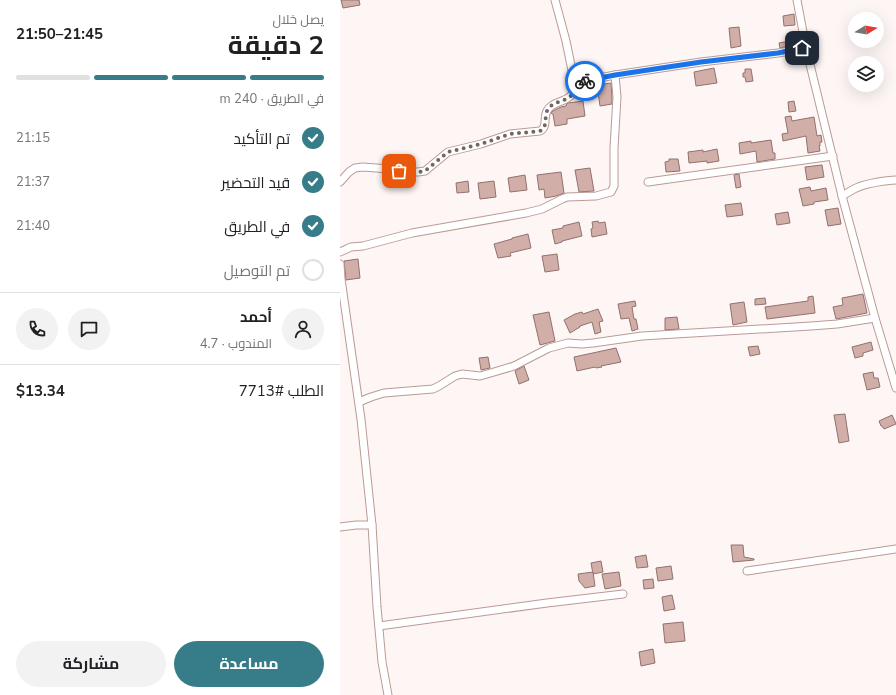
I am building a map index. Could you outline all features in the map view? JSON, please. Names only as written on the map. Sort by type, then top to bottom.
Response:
[{"type":"street","points":[[340,182],[355,168],[363,167],[408,172],[425,171],[448,152],[481,144],[510,134],[543,130],[545,127],[547,110],[570,97],[576,86],[555,0]]},
{"type":"street","points":[[797,0],[806,48],[842,196],[875,318],[896,388]]},
{"type":"street","points":[[575,82],[701,62],[778,53],[806,48]]},
{"type":"street","points":[[340,252],[351,247],[363,246],[412,233],[526,213],[542,209],[567,197],[596,196],[611,192],[614,186],[614,148],[617,97],[615,75]]},
{"type":"street","points":[[648,182],[833,156]]},
{"type":"street","points":[[842,196],[853,189],[887,180],[896,180]]},
{"type":"street","points":[[340,264],[359,402],[372,525],[382,662],[388,695]]},
{"type":"street","points":[[359,402],[384,393],[433,389],[455,376],[462,374],[480,376],[514,366],[549,348],[568,343],[582,344],[642,336],[837,324],[875,318]]},
{"type":"street","points":[[340,527],[372,525]]},
{"type":"street","points":[[747,572],[896,549]]},
{"type":"street","points":[[379,626],[623,594]]},
{"type":"building","points":[[341,0],[359,0],[360,5],[343,8]]},
{"type":"building","points":[[794,14],[795,25],[784,26],[783,16]]},
{"type":"building","points":[[739,27],[741,46],[731,48],[729,28]]},
{"type":"building","points":[[799,39],[800,44],[780,48],[779,43]]},
{"type":"building","points":[[714,68],[717,83],[696,86],[694,72]]},
{"type":"building","points":[[745,69],[751,69],[753,81],[746,82],[745,77],[743,77]]},
{"type":"building","points":[[611,83],[612,104],[600,106],[597,85]]},
{"type":"building","points":[[583,101],[585,116],[567,119],[567,124],[555,126],[553,114],[551,113],[553,111],[566,106],[568,103]]},
{"type":"building","points":[[794,101],[796,111],[789,112],[788,102]]},
{"type":"building","points":[[791,116],[792,121],[814,117],[817,136],[821,135],[822,142],[820,142],[819,146],[820,151],[808,153],[806,136],[783,141],[782,134],[788,133],[785,117]]},
{"type":"building","points":[[771,140],[773,153],[775,153],[775,159],[757,162],[756,151],[740,154],[739,143]]},
{"type":"building","points":[[717,149],[719,161],[689,163],[688,152],[703,150],[703,152]]},
{"type":"building","points":[[669,159],[678,159],[680,171],[666,172],[665,162],[669,161]]},
{"type":"building","points":[[822,165],[824,177],[807,180],[805,167]]},
{"type":"building","points":[[590,168],[594,191],[579,192],[575,170]]},
{"type":"building","points":[[561,172],[564,193],[545,198],[544,189],[539,190],[537,175]]},
{"type":"building","points":[[739,174],[741,187],[736,188],[734,175]]},
{"type":"building","points":[[525,175],[527,190],[510,192],[508,178]]},
{"type":"building","points":[[468,181],[469,192],[457,193],[456,183]]},
{"type":"building","points":[[494,181],[496,197],[480,199],[478,183]]},
{"type":"building","points":[[810,187],[811,191],[826,188],[828,200],[814,202],[814,204],[803,206],[799,189]]},
{"type":"building","points":[[741,203],[743,215],[727,217],[725,205]]},
{"type":"building","points":[[838,208],[841,224],[828,226],[825,210]]},
{"type":"building","points":[[788,212],[790,223],[777,225],[775,214]]},
{"type":"building","points":[[598,221],[599,223],[605,222],[607,234],[592,237],[592,222]]},
{"type":"building","points":[[579,222],[582,236],[555,244],[552,230],[563,228],[563,226]]},
{"type":"building","points":[[528,234],[531,248],[510,253],[511,256],[498,258],[494,244]]},
{"type":"building","points":[[557,254],[559,270],[545,272],[542,256]]},
{"type":"building","points":[[358,259],[360,278],[346,280],[344,261]]},
{"type":"building","points":[[863,294],[867,313],[836,319],[833,307],[843,305],[842,298]]},
{"type":"building","points":[[813,296],[815,313],[767,319],[765,307],[808,301],[808,297]]},
{"type":"building","points":[[765,298],[766,304],[755,305],[755,299]]},
{"type":"building","points":[[635,301],[636,306],[632,307],[634,319],[636,319],[638,329],[632,331],[629,318],[621,319],[618,304]]},
{"type":"building","points":[[744,302],[747,322],[733,325],[730,304]]},
{"type":"building","points":[[598,309],[603,321],[599,322],[601,332],[595,334],[592,322],[580,326],[570,333],[564,320],[575,314],[582,312],[583,314]]},
{"type":"building","points":[[549,312],[555,341],[540,345],[533,315]]},
{"type":"building","points":[[677,317],[679,329],[665,330],[665,318]]},
{"type":"building","points":[[871,342],[873,350],[863,353],[863,356],[855,358],[852,347]]},
{"type":"building","points":[[758,346],[760,354],[750,356],[748,347]]},
{"type":"building","points":[[616,348],[621,362],[577,371],[574,357]]},
{"type":"building","points":[[488,357],[490,368],[481,370],[479,358]]},
{"type":"building","points":[[524,366],[529,380],[519,384],[515,371]]},
{"type":"building","points":[[873,372],[874,378],[878,378],[880,387],[867,390],[863,374]]},
{"type":"building","points":[[845,414],[849,441],[839,443],[834,415]]},
{"type":"building","points":[[892,415],[896,424],[884,429],[879,421]]},
{"type":"building","points":[[731,545],[743,545],[744,557],[754,560],[733,562]]},
{"type":"building","points":[[646,555],[648,567],[637,568],[635,557]]},
{"type":"building","points":[[601,561],[603,572],[593,574],[591,563]]},
{"type":"building","points":[[671,566],[673,579],[658,581],[656,568]]},
{"type":"building","points":[[593,572],[595,586],[585,588],[579,581],[578,574]]},
{"type":"building","points":[[619,572],[621,586],[605,589],[602,574]]},
{"type":"building","points":[[653,579],[654,588],[644,589],[643,580]]},
{"type":"building","points":[[672,595],[675,609],[664,611],[662,597]]},
{"type":"building","points":[[683,622],[685,641],[665,643],[663,624]]},
{"type":"building","points":[[653,649],[655,663],[641,666],[639,652]]},
{"type":"way so far","points":[[399,171],[425,171],[448,152],[481,144],[510,134],[543,130],[545,127],[547,110],[570,97],[575,90],[575,82],[585,81]]},
{"type":"route","points":[[585,81],[615,75],[701,62],[778,53],[802,48]]}]
